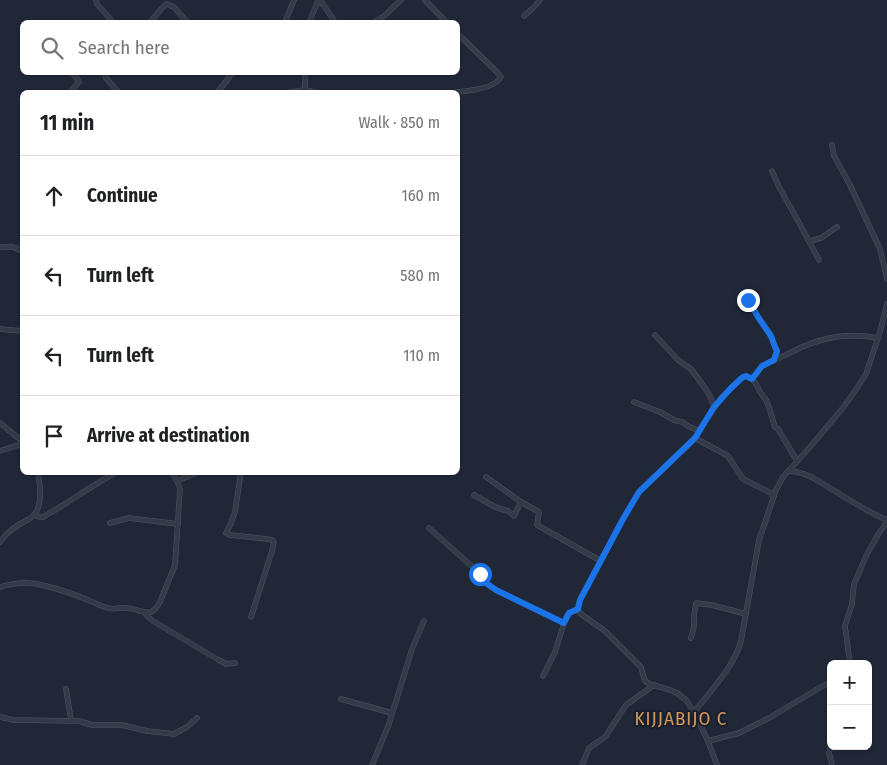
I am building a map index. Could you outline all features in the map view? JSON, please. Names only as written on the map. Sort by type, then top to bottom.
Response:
[{"type":"street","points":[[96,0],[97,4],[111,20]]},
{"type":"street","points":[[286,20],[294,0]]},
{"type":"street","points":[[310,20],[319,0],[334,20]]},
{"type":"street","points":[[377,20],[401,0]]},
{"type":"street","points":[[426,0],[444,20]]},
{"type":"street","points":[[524,16],[540,0]]},
{"type":"street","points":[[152,20],[163,6],[168,4],[174,7],[185,20]]},
{"type":"street","points":[[460,36],[500,77],[497,82],[489,86],[460,91]]},
{"type":"street","points":[[72,90],[79,82],[74,75]]},
{"type":"street","points":[[105,75],[116,90]]},
{"type":"street","points":[[220,90],[231,75]]},
{"type":"street","points":[[305,75],[305,90]]},
{"type":"street","points":[[832,145],[834,156],[880,249],[887,279]]},
{"type":"street","points":[[772,171],[819,260]]},
{"type":"street","points":[[810,241],[820,238],[837,227]]},
{"type":"street","points":[[0,247],[13,247],[20,250]]},
{"type":"street","points":[[746,292],[758,317],[767,328],[773,341],[777,351],[774,360]]},
{"type":"street","points":[[694,712],[738,652],[759,540],[778,484],[855,391],[866,374],[887,304]]},
{"type":"street","points":[[0,330],[20,331]]},
{"type":"street","points":[[655,335],[678,360],[691,370],[706,388],[714,407]]},
{"type":"street","points":[[752,379],[762,366],[816,342],[837,336],[878,338]]},
{"type":"street","points":[[717,765],[708,741],[686,700],[670,690],[646,682],[641,667],[610,636],[581,614],[578,609],[580,600],[639,492],[695,438],[714,407],[740,379],[746,376],[752,379],[757,386],[766,400],[775,427],[797,461]]},
{"type":"street","points":[[634,402],[699,431]]},
{"type":"street","points":[[0,423],[20,441]]},
{"type":"street","points":[[695,438],[728,456],[742,478],[771,493],[773,497]]},
{"type":"street","points":[[0,451],[20,444]]},
{"type":"street","points":[[788,471],[799,472],[815,478],[842,496],[887,521],[867,554],[854,584],[852,604],[845,626],[849,660]]},
{"type":"street","points":[[0,542],[10,530],[34,515],[39,501],[38,475]]},
{"type":"street","points":[[34,515],[43,517],[112,475]]},
{"type":"street","points":[[0,587],[17,584],[39,585],[63,591],[108,608],[128,608],[145,613],[153,611],[157,608],[174,570],[180,489],[174,475]]},
{"type":"street","points":[[177,481],[191,475]]},
{"type":"street","points":[[241,475],[235,512],[226,532],[230,535],[267,539],[274,542],[251,617]]},
{"type":"street","points":[[486,476],[539,512],[537,524],[601,561]]},
{"type":"street","points":[[474,495],[514,516],[522,502]]},
{"type":"street","points":[[110,523],[129,518],[178,524]]},
{"type":"street","points":[[429,528],[480,574],[486,583],[496,590],[564,623]]},
{"type":"street","points":[[691,638],[696,603],[718,606],[746,614]]},
{"type":"street","points":[[543,676],[555,652],[569,613],[578,609]]},
{"type":"street","points":[[145,613],[153,621],[217,659],[226,664],[235,663]]},
{"type":"street","points":[[372,765],[389,724],[412,649],[424,621]]},
{"type":"street","points":[[708,741],[738,733],[769,718],[827,683]]},
{"type":"street","points":[[582,765],[589,748],[604,737],[623,708],[654,685]]},
{"type":"street","points":[[66,689],[71,720]]},
{"type":"street","points":[[341,699],[392,713]]},
{"type":"street","points":[[0,717],[13,720],[71,720],[92,725],[122,725],[147,731],[174,734],[187,727],[197,718]]},
{"type":"street","points":[[830,750],[832,765]]},
{"type":"district","name":"KIJJABIJO C","points":[[681,718]]},
{"type":"route","points":[[480,574],[486,583],[496,590],[564,623],[569,613],[578,609],[580,600],[639,492],[695,438],[714,407],[740,379],[746,376],[752,379],[762,366],[774,360],[777,351],[773,341],[767,328],[763,325],[748,300]]}]
